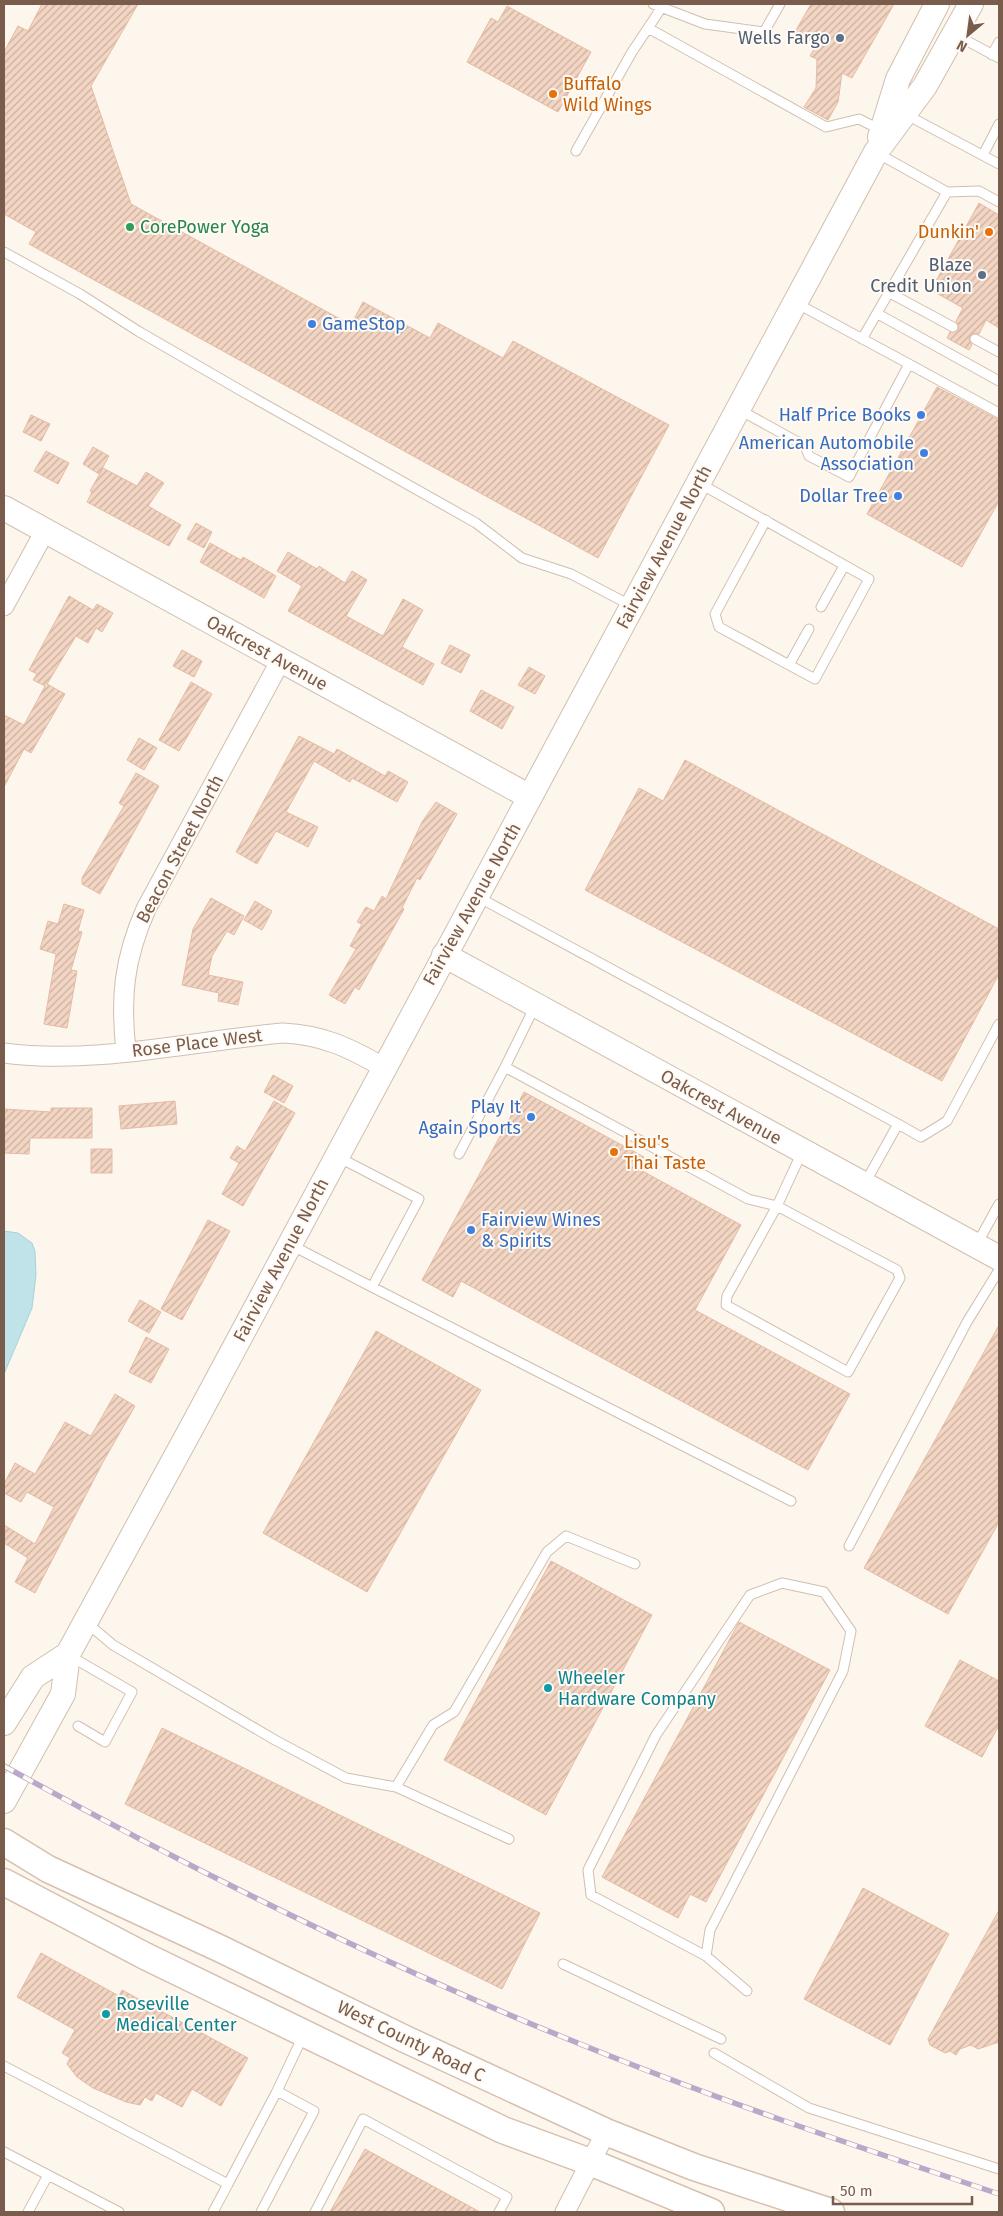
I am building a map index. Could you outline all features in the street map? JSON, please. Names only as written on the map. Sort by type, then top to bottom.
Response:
[{"type":"main road","name":"West County Road C","points":[[4,1842],[48,1869],[222,1949],[405,2039],[606,2132],[694,2167],[831,2212]]},
{"type":"main road","points":[[4,1882],[145,1956],[503,2130],[590,2162],[711,2212]]},
{"type":"street","name":"Fairview Avenue North","points":[[4,1801],[63,1694],[68,1654],[882,139],[898,79],[937,4]]},
{"type":"street","name":"Fairview Avenue North","points":[[882,139],[905,114],[925,86],[970,4]]},
{"type":"street","name":"Oakcrest Avenue","points":[[4,508],[530,797]]},
{"type":"street","points":[[4,606],[45,531]]},
{"type":"street","name":"Beacon Street North","points":[[126,1051],[122,996],[126,965],[134,936],[146,909],[281,660]]},
{"type":"street","name":"Oakcrest Avenue","points":[[444,955],[999,1258]]},
{"type":"street","name":"Rose Place West","points":[[4,1053],[57,1056],[126,1051],[273,1034],[306,1034],[330,1040],[383,1067]]},
{"type":"street","name":"Fairview Avenue North","points":[[4,1723],[33,1677],[68,1654]]},
{"type":"street","points":[[565,2212],[606,2132]]},
{"type":"lane","points":[[576,150],[660,5],[704,24],[764,32],[780,4]]},
{"type":"lane","points":[[648,28],[826,127],[859,119],[947,192],[979,191],[999,202]]},
{"type":"lane","points":[[954,34],[996,56],[999,42]]},
{"type":"lane","points":[[905,114],[999,164]]},
{"type":"lane","points":[[984,155],[999,124]]},
{"type":"lane","points":[[862,339],[947,192]]},
{"type":"lane","points":[[4,252],[80,294],[138,331],[244,393],[476,523],[522,558],[571,574],[632,606]]},
{"type":"lane","points":[[890,293],[953,327]]},
{"type":"lane","points":[[795,302],[999,413]]},
{"type":"lane","points":[[878,314],[999,382]]},
{"type":"lane","points":[[976,339],[999,352]]},
{"type":"lane","points":[[738,408],[805,446],[809,456],[849,478],[909,364]]},
{"type":"lane","points":[[698,483],[766,520],[869,579],[815,679],[719,627],[716,620],[715,614],[766,520]]},
{"type":"lane","points":[[821,608],[844,566]]},
{"type":"lane","points":[[789,665],[809,629]]},
{"type":"lane","points":[[476,896],[921,1137],[948,1121],[999,1024]]},
{"type":"lane","points":[[459,1154],[536,1005]]},
{"type":"lane","points":[[505,1067],[748,1199],[777,1206],[897,1270],[900,1278],[848,1372],[726,1305],[727,1296],[777,1206],[802,1151]]},
{"type":"lane","points":[[863,1185],[898,1124]]},
{"type":"lane","points":[[336,1156],[419,1199],[372,1287]]},
{"type":"lane","points":[[976,1247],[999,1204]]},
{"type":"lane","points":[[289,1244],[791,1501]]},
{"type":"lane","points":[[849,1546],[967,1322],[999,1270]]},
{"type":"lane","points":[[396,1787],[433,1725],[454,1712],[547,1552],[566,1536],[635,1564]]},
{"type":"lane","points":[[706,1956],[710,1930],[843,1671],[851,1631],[824,1592],[782,1583],[750,1595],[656,1735],[588,1870],[591,1895],[706,1956],[747,1990]]},
{"type":"lane","points":[[85,1622],[113,1645],[275,1740],[346,1778],[396,1787],[509,1838]]},
{"type":"lane","points":[[68,1654],[132,1692],[105,1742],[78,1726]]},
{"type":"lane","points":[[563,1964],[721,2039]]},
{"type":"lane","points":[[213,2212],[277,2091],[304,2034]]},
{"type":"lane","points":[[714,2053],[809,2108],[999,2169]]},
{"type":"lane","points":[[4,2066],[228,2184]]},
{"type":"lane","points":[[261,2212],[314,2110],[277,2091]]},
{"type":"lane","points":[[315,2212],[363,2120],[507,2197],[499,2212]]},
{"type":"lane","points":[[4,2152],[119,2212]]},
{"type":"lane","points":[[28,2212],[48,2175]]},
{"type":"water","points":[[4,1231],[18,1233],[32,1243],[35,1251],[36,1275],[32,1308],[4,1374]]},
{"type":"building","points":[[42,4],[138,4],[91,86],[131,204],[351,325],[363,302],[430,338],[438,323],[503,358],[513,341],[669,425],[598,558],[29,244],[36,232],[4,214],[4,52],[18,26],[28,31]]},
{"type":"building","name":"Wells Fargo","points":[[811,4],[894,4],[852,78],[842,73],[838,102],[828,120],[804,107],[816,88],[817,59],[810,56],[817,44],[795,32]]},
{"type":"building","points":[[507,6],[591,52],[558,112],[467,62],[491,18],[498,22]]},
{"type":"building","points":[[979,203],[999,215],[999,328],[986,320],[979,334],[974,333],[970,336],[969,340],[972,345],[969,350],[947,338],[950,332],[958,330],[959,326],[956,321],[963,308],[931,290]]},
{"type":"building","points":[[937,387],[999,420],[999,501],[962,567],[867,514]]},
{"type":"building","points":[[31,415],[50,424],[41,441],[23,432]]},
{"type":"building","points":[[93,447],[109,456],[99,474],[83,464]]},
{"type":"building","points":[[46,451],[69,463],[58,484],[34,471]]},
{"type":"building","points":[[103,468],[137,486],[146,472],[164,483],[148,506],[181,525],[169,546],[87,502],[92,492],[90,491]]},
{"type":"building","points":[[196,523],[212,532],[204,548],[187,539]]},
{"type":"building","points":[[210,543],[241,560],[243,557],[276,576],[264,598],[200,562]]},
{"type":"building","points":[[288,552],[317,569],[319,566],[345,583],[352,571],[367,580],[346,616],[383,636],[403,599],[423,610],[402,647],[434,664],[423,685],[288,611],[302,586],[277,571]]},
{"type":"building","points":[[69,596],[93,610],[97,604],[113,613],[102,632],[96,628],[88,643],[76,636],[47,684],[65,694],[31,753],[24,749],[4,787],[4,715],[24,725],[45,686],[33,680],[37,674],[29,670]]},
{"type":"building","points":[[450,645],[470,655],[461,673],[441,663]]},
{"type":"building","points":[[182,650],[202,661],[194,677],[173,666]]},
{"type":"building","points":[[529,667],[545,676],[535,694],[518,685]]},
{"type":"building","points":[[191,682],[212,694],[179,751],[159,740]]},
{"type":"building","points":[[481,690],[514,707],[502,729],[470,711]]},
{"type":"building","points":[[299,736],[334,754],[337,749],[385,776],[388,771],[408,782],[397,802],[352,778],[350,782],[314,761],[286,812],[318,827],[308,847],[276,831],[257,864],[236,852]]},
{"type":"building","points":[[139,738],[157,748],[144,770],[127,760]]},
{"type":"building","points":[[685,760],[999,929],[999,974],[942,1081],[585,890],[639,788],[663,801]]},
{"type":"building","points":[[136,773],[159,786],[100,894],[82,884],[82,878],[124,806],[119,803]]},
{"type":"building","points":[[436,802],[457,814],[420,880],[417,878],[402,908],[404,909],[359,990],[355,987],[345,1004],[329,995],[356,949],[350,946],[362,924],[357,922],[366,907],[374,911],[382,896],[386,899],[422,822]]},
{"type":"building","points":[[211,898],[244,916],[234,935],[227,931],[212,956],[208,975],[243,982],[238,1005],[218,1001],[219,993],[182,985],[193,929]]},
{"type":"building","points":[[255,901],[272,911],[262,930],[244,920]]},
{"type":"building","points":[[64,904],[84,910],[78,931],[82,932],[71,970],[77,971],[67,1028],[44,1024],[56,954],[40,949],[48,921],[58,924]]},
{"type":"building","points":[[273,1075],[293,1086],[284,1103],[264,1092]]},
{"type":"building","points":[[524,1092],[644,1157],[637,1168],[741,1225],[695,1310],[850,1394],[808,1470],[461,1281],[453,1297],[422,1280]]},
{"type":"building","points":[[175,1101],[177,1124],[121,1129],[119,1106]]},
{"type":"building","points":[[274,1101],[295,1113],[243,1206],[222,1194],[239,1163],[230,1158],[237,1146],[245,1151]]},
{"type":"building","points":[[51,1108],[92,1108],[92,1138],[30,1138],[29,1154],[4,1153],[4,1109],[51,1112]]},
{"type":"building","points":[[91,1149],[112,1149],[112,1173],[91,1173]]},
{"type":"building","points":[[208,1220],[230,1231],[182,1320],[161,1309]]},
{"type":"building","points":[[140,1300],[161,1312],[149,1333],[128,1321]]},
{"type":"building","points":[[999,1325],[999,1522],[948,1614],[864,1568]]},
{"type":"building","points":[[376,1331],[481,1390],[367,1592],[263,1533]]},
{"type":"building","points":[[146,1337],[169,1349],[151,1383],[129,1372]]},
{"type":"building","points":[[115,1394],[135,1406],[103,1462],[35,1593],[15,1582],[28,1558],[4,1543],[4,1525],[35,1544],[54,1507],[27,1492],[21,1502],[4,1493],[4,1484],[15,1463],[35,1474],[65,1422],[91,1436]]},
{"type":"building","name":"Wheeler Hardware Company","points":[[551,1561],[652,1615],[546,1815],[444,1760]]},
{"type":"building","points":[[739,1622],[830,1670],[706,1902],[690,1894],[678,1918],[602,1877]]},
{"type":"building","points":[[960,1660],[999,1681],[999,1725],[982,1757],[925,1726]]},
{"type":"building","points":[[162,1728],[540,1913],[502,1989],[125,1804]]},
{"type":"building","points":[[863,1888],[949,1934],[890,2045],[804,1999]]},
{"type":"building","points":[[999,1910],[999,2042],[978,2049],[971,2045],[960,2049],[956,2055],[950,2051],[945,2053],[930,2045],[928,2039]]},
{"type":"building","name":"Roseville Medical Center","points":[[41,1953],[119,1996],[122,1990],[248,2058],[221,2106],[192,2089],[182,2107],[156,2093],[152,2101],[145,2097],[140,2105],[126,2102],[93,2088],[77,2077],[67,2064],[70,2058],[62,2053],[75,2030],[17,1997]]},
{"type":"building","points":[[365,2149],[480,2212],[330,2212]]},
{"type":"railway","points":[[4,1766],[141,1840],[279,1910],[491,2007],[617,2059],[725,2100],[999,2194]]},
{"type":"place","name":"Wells Fargo","points":[[840,38]]},
{"type":"place","name":"Buffalo Wild Wings","points":[[553,94]]},
{"type":"place","name":"CorePower Yoga","points":[[130,227]]},
{"type":"place","name":"Dunkin'","points":[[989,232]]},
{"type":"place","name":"Blaze Credit Union","points":[[982,275]]},
{"type":"place","name":"GameStop","points":[[312,324]]},
{"type":"place","name":"Half Price Books","points":[[921,415]]},
{"type":"place","name":"American Automobile Association","points":[[924,453]]},
{"type":"place","name":"Dollar Tree","points":[[898,496]]},
{"type":"place","name":"Play It Again Sports","points":[[531,1117]]},
{"type":"place","name":"Lisu's Thai Taste","points":[[614,1152]]},
{"type":"place","name":"Fairview Wines & Spirits","points":[[471,1230]]},
{"type":"place","name":"Wheeler Hardware Company","points":[[548,1688]]},
{"type":"place","name":"Roseville Medical Center","points":[[106,2014]]}]
